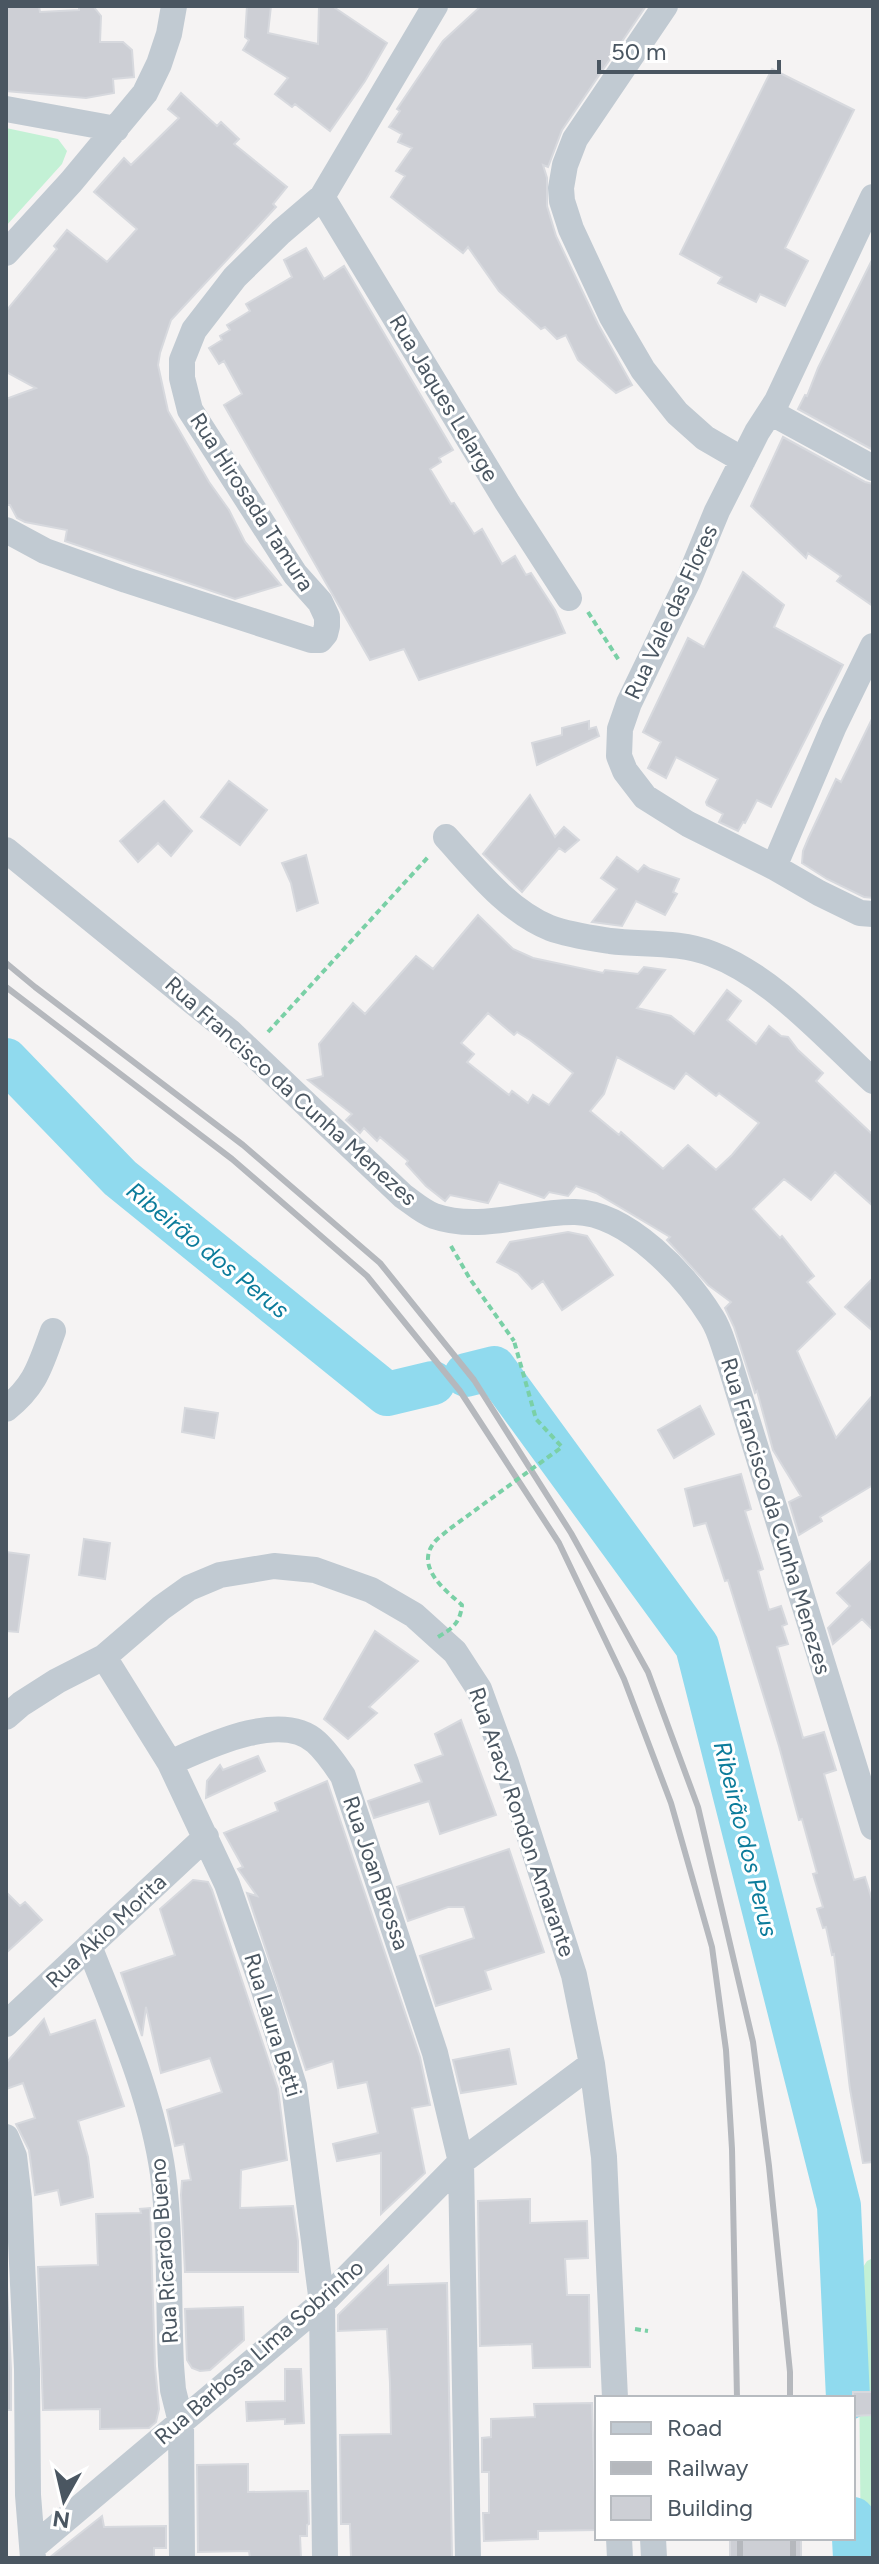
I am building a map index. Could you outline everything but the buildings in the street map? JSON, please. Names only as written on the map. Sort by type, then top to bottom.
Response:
[{"type":"street","points":[[6,253],[71,182],[145,93],[169,34],[174,6]]},
{"type":"street","name":"Rua Hirosada Tamura","points":[[6,530],[45,551],[126,580],[311,640],[320,640],[325,634],[327,617],[320,602],[295,574],[190,410],[185,394],[182,360],[194,330],[235,277],[322,197],[435,6]]},
{"type":"street","points":[[665,6],[575,139],[565,165],[562,201],[568,222],[612,317],[643,370],[677,413],[705,438],[743,460]]},
{"type":"street","points":[[6,109],[116,129]]},
{"type":"street","name":"Rua Jaques Lelarge","points":[[322,197],[499,489],[569,598]]},
{"type":"street","name":"Rua Vale das Flores","points":[[873,197],[770,412],[717,511],[688,581],[637,687],[620,729],[619,756],[625,771],[645,797],[688,824],[860,913],[873,914]]},
{"type":"street","points":[[770,412],[873,468]]},
{"type":"street","points":[[774,867],[834,726],[873,646]]},
{"type":"street","points":[[446,837],[478,873],[520,911],[550,928],[611,941],[674,945],[709,952],[734,963],[779,994],[873,1081]]},
{"type":"street","name":"Rua Francisco da Cunha Menezes","points":[[6,850],[229,1031],[403,1196],[433,1215],[458,1221],[513,1220],[538,1214],[579,1212],[616,1221],[651,1247],[688,1285],[714,1320],[873,1825]]},
{"type":"street","points":[[6,1409],[18,1400],[37,1375],[53,1331]]},
{"type":"street","name":"Rua Aracy Rondon Amarante","points":[[6,1717],[57,1681],[104,1657],[189,1588],[220,1575],[274,1566],[315,1570],[371,1590],[414,1615],[455,1652],[479,1689],[574,1975],[592,2064],[604,2157],[615,2396]]},
{"type":"street","points":[[104,1657],[170,1763]]},
{"type":"street","name":"Rua Joan Brossa","points":[[170,1763],[228,1737],[289,1730],[314,1739],[343,1776],[443,2081],[461,2162],[468,2558]]},
{"type":"street","name":"Rua Laura Betti","points":[[170,1763],[227,1884],[294,2086],[322,2303],[325,2558]]},
{"type":"street","name":"Rua Akio Morita","points":[[6,2024],[206,1837]]},
{"type":"street","name":"Rua Ricardo Bueno","points":[[89,1946],[127,2045],[149,2114],[163,2174],[171,2365],[181,2422],[182,2558]]},
{"type":"street","name":"Rua Barbosa Lima Sobrinho","points":[[33,2552],[322,2303],[461,2162],[592,2064]]},
{"type":"street","points":[[6,2137],[14,2156],[19,2199],[28,2495],[33,2552]]},
{"type":"path","points":[[569,598],[577,595],[637,687]]},
{"type":"path","points":[[250,1052],[446,837]]},
{"type":"path","points":[[433,1215],[470,1279],[514,1341],[536,1419],[562,1447],[432,1544],[428,1557],[430,1572],[462,1605],[461,1618],[438,1637]]},
{"type":"green space","points":[[6,128],[58,139],[67,151],[62,164],[6,226]]},
{"type":"green space","points":[[873,2258],[873,2558],[861,2558],[858,2275],[867,2261]]},
{"type":"waterway","name":"Ribeirão dos Perus","points":[[6,1060],[120,1178],[387,1394],[433,1383]]},
{"type":"waterway","name":"Ribeirão dos Perus","points":[[466,1375],[494,1368],[697,1646],[839,2206],[848,2396]]},
{"type":"waterway","name":"Ribeirão dos Perus","points":[[854,2540],[855,2558]]},
{"type":"railway","points":[[6,963],[243,1145],[380,1263],[474,1380],[571,1533],[648,1672],[698,1807],[753,2042],[769,2166],[790,2396]]},
{"type":"railway","points":[[6,987],[232,1159],[367,1276],[460,1391],[559,1543],[624,1679],[671,1803],[712,1947],[726,2050],[732,2149],[737,2396]]},
{"type":"railway","points":[[740,2540],[740,2558]]},
{"type":"railway","points":[[793,2540],[793,2558]]}]
